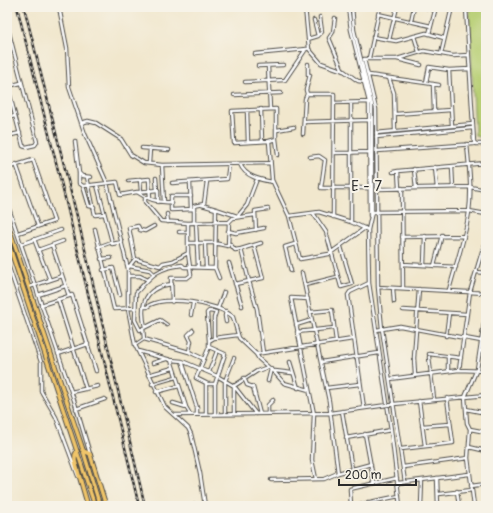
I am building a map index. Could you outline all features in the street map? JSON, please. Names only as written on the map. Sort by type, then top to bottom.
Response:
[{"type":"main road","points":[[7,222],[30,287],[100,506]]},
{"type":"main road","points":[[7,239],[95,506]]},
{"type":"main road","points":[[77,451],[83,450],[90,454],[106,506]]},
{"type":"main road","points":[[77,451],[75,461],[88,506]]},
{"type":"street","points":[[59,7],[67,48],[69,87],[85,134],[107,183],[129,267],[128,309],[135,345],[152,384],[165,407],[188,428],[191,434],[200,473],[205,506]]},
{"type":"street","points":[[245,82],[285,80],[308,49],[305,7]]},
{"type":"street","points":[[348,7],[362,60],[369,102],[370,120],[377,151],[378,287],[382,329],[405,482]]},
{"type":"street","points":[[352,7],[354,30],[375,100],[371,212],[368,230],[369,283],[391,430],[400,506]]},
{"type":"street","points":[[369,58],[380,7]]},
{"type":"street","points":[[389,40],[397,7]]},
{"type":"street","points":[[411,22],[414,7]]},
{"type":"street","points":[[423,7],[435,8],[429,34]]},
{"type":"street","points":[[442,54],[444,38],[452,7]]},
{"type":"street","points":[[466,7],[474,144]]},
{"type":"street","points":[[378,14],[431,26]]},
{"type":"street","points":[[308,39],[318,36],[322,32],[320,17]]},
{"type":"street","points":[[335,18],[333,32],[329,38],[344,71]]},
{"type":"street","points":[[314,20],[318,36]]},
{"type":"street","points":[[7,25],[37,144],[24,147],[9,98],[7,85],[21,83]]},
{"type":"street","points":[[373,37],[389,40],[400,40],[429,34],[444,38]]},
{"type":"street","points":[[414,36],[419,52]]},
{"type":"street","points":[[308,49],[321,62],[344,71],[358,81],[366,82]]},
{"type":"street","points":[[255,54],[308,49]]},
{"type":"street","points":[[397,59],[419,52],[428,51],[442,54],[468,55]]},
{"type":"street","points":[[362,60],[369,58],[397,59],[421,65]]},
{"type":"street","points":[[303,134],[305,99],[307,94],[306,90],[310,75],[308,64]]},
{"type":"street","points":[[258,66],[283,65]]},
{"type":"street","points":[[268,66],[270,109]]},
{"type":"street","points":[[426,83],[429,67],[449,70],[470,69]]},
{"type":"street","points":[[449,70],[452,126]]},
{"type":"street","points":[[367,75],[439,85]]},
{"type":"street","points":[[367,75],[366,82],[372,105],[373,135]]},
{"type":"street","points":[[389,78],[394,94],[395,131]]},
{"type":"street","points":[[433,84],[434,111]]},
{"type":"street","points":[[234,95],[281,93]]},
{"type":"street","points":[[307,94],[334,94],[333,217]]},
{"type":"street","points":[[334,103],[369,102]]},
{"type":"street","points":[[351,103],[351,222]]},
{"type":"street","points":[[276,139],[269,141],[234,143],[232,111],[276,109],[276,139],[278,155]]},
{"type":"street","points":[[247,110],[248,142]]},
{"type":"street","points":[[261,110],[262,141]]},
{"type":"street","points":[[395,114],[452,110]]},
{"type":"street","points":[[7,118],[15,116]]},
{"type":"street","points":[[304,122],[370,120]]},
{"type":"street","points":[[81,123],[88,121],[96,123],[121,139],[131,155],[144,163],[162,165],[270,163]]},
{"type":"street","points":[[373,135],[395,131],[452,126],[473,126]]},
{"type":"street","points":[[373,135],[473,126]]},
{"type":"street","points":[[277,130],[294,127]]},
{"type":"street","points":[[7,136],[20,133]]},
{"type":"street","points":[[75,141],[79,183],[83,186],[90,206],[94,207]]},
{"type":"street","points":[[269,141],[270,163],[274,182],[289,216],[295,244],[301,260],[331,253],[365,228]]},
{"type":"street","points":[[334,153],[372,152],[467,144],[486,144]]},
{"type":"street","points":[[449,290],[464,236],[469,211],[470,187],[467,144]]},
{"type":"street","points":[[142,148],[169,150]]},
{"type":"street","points":[[149,163],[150,149]]},
{"type":"street","points":[[310,157],[319,156],[323,157],[325,160],[321,188],[377,189],[470,187],[486,190]]},
{"type":"street","points":[[7,168],[33,160],[54,221],[18,233]]},
{"type":"street","points":[[16,164],[38,226]]},
{"type":"street","points":[[172,183],[227,179],[229,164]]},
{"type":"street","points":[[240,164],[242,170],[257,179],[274,182]]},
{"type":"street","points":[[393,172],[435,167],[485,164],[486,176]]},
{"type":"street","points":[[162,165],[164,202]]},
{"type":"street","points":[[452,166],[453,187]]},
{"type":"street","points":[[435,167],[437,188]]},
{"type":"street","points":[[414,169],[416,188]]},
{"type":"street","points":[[398,171],[402,212],[403,288]]},
{"type":"street","points":[[79,173],[87,177],[91,177]]},
{"type":"street","points":[[87,177],[96,216],[104,214]]},
{"type":"street","points":[[156,178],[158,202]]},
{"type":"street","points":[[128,181],[149,179],[150,199]]},
{"type":"street","points":[[237,217],[247,205],[257,179]]},
{"type":"street","points":[[140,180],[141,191]]},
{"type":"street","points":[[202,205],[207,181]]},
{"type":"street","points":[[83,186],[117,182],[120,195],[157,190]]},
{"type":"street","points":[[190,182],[197,242],[198,267]]},
{"type":"street","points":[[97,185],[112,242]]},
{"type":"street","points":[[136,192],[145,198],[158,202],[171,202]]},
{"type":"street","points":[[191,196],[171,196],[171,210],[193,209],[194,206],[202,205],[237,217]]},
{"type":"street","points":[[145,198],[146,202],[161,221],[188,224],[229,222]]},
{"type":"street","points":[[7,202],[71,392],[90,454]]},
{"type":"street","points":[[216,209],[214,243],[215,268],[219,278]]},
{"type":"street","points":[[256,230],[255,211],[268,209]]},
{"type":"street","points":[[371,212],[469,211],[486,214]]},
{"type":"street","points":[[313,213],[324,228],[341,287],[351,284],[341,247]]},
{"type":"street","points":[[289,216],[324,213],[351,222],[368,230]]},
{"type":"street","points":[[167,214],[168,222]]},
{"type":"street","points":[[255,215],[233,218],[229,222],[228,231],[230,244],[235,250],[261,244]]},
{"type":"street","points":[[172,302],[172,278],[187,278],[191,275],[188,253],[188,224]]},
{"type":"street","points":[[129,267],[135,259],[129,228],[138,226],[140,230],[145,230],[154,226]]},
{"type":"street","points":[[228,231],[236,233],[264,228]]},
{"type":"street","points":[[95,229],[103,270],[114,309],[135,308]]},
{"type":"street","points":[[22,244],[61,230]]},
{"type":"street","points":[[178,232],[188,232]]},
{"type":"street","points":[[402,237],[442,235],[464,236]]},
{"type":"street","points":[[434,266],[442,235]]},
{"type":"street","points":[[424,265],[425,236]]},
{"type":"street","points":[[459,370],[470,292],[485,249],[486,238]]},
{"type":"street","points":[[34,239],[50,280]]},
{"type":"street","points":[[38,250],[63,241]]},
{"type":"street","points":[[98,247],[112,242],[112,244],[122,242]]},
{"type":"street","points":[[188,243],[214,243],[227,247],[230,244]]},
{"type":"street","points":[[205,243],[206,267]]},
{"type":"street","points":[[291,271],[284,247],[295,244]]},
{"type":"street","points":[[52,245],[69,296]]},
{"type":"street","points":[[235,284],[263,278],[254,245]]},
{"type":"street","points":[[241,249],[257,309],[262,353]]},
{"type":"street","points":[[167,325],[160,320],[139,329],[136,320],[135,308],[136,293],[163,263],[171,262],[188,253]]},
{"type":"street","points":[[101,259],[112,258]]},
{"type":"street","points":[[135,259],[161,267],[182,265],[215,268]]},
{"type":"street","points":[[7,262],[41,362],[41,391],[56,417],[73,467],[82,484]]},
{"type":"street","points":[[229,263],[242,306]]},
{"type":"street","points":[[403,264],[456,267]]},
{"type":"street","points":[[129,267],[150,270],[154,274]]},
{"type":"street","points":[[103,270],[113,268],[120,295]]},
{"type":"street","points":[[477,272],[486,273]]},
{"type":"street","points":[[302,273],[326,388],[338,473]]},
{"type":"street","points":[[30,287],[62,276]]},
{"type":"street","points":[[128,276],[140,276],[148,280]]},
{"type":"street","points":[[305,285],[337,277]]},
{"type":"street","points":[[364,408],[353,339],[349,294],[369,283]]},
{"type":"street","points":[[144,340],[143,307],[147,294],[156,287],[172,284]]},
{"type":"street","points":[[38,295],[65,286]]},
{"type":"street","points":[[378,287],[486,292]]},
{"type":"street","points":[[393,288],[394,302]]},
{"type":"street","points":[[415,376],[419,289]]},
{"type":"street","points":[[214,338],[214,318],[224,292]]},
{"type":"street","points":[[41,305],[72,295],[96,371]]},
{"type":"street","points":[[308,299],[290,298],[314,414],[312,460],[316,479]]},
{"type":"street","points":[[58,299],[75,348],[86,389]]},
{"type":"street","points":[[143,307],[147,308],[151,304],[160,302],[193,303],[226,311],[233,317],[238,335],[259,359],[284,383],[309,390]]},
{"type":"street","points":[[191,315],[193,303]]},
{"type":"street","points":[[310,312],[332,310],[336,341]]},
{"type":"street","points":[[403,310],[467,314]]},
{"type":"street","points":[[474,506],[469,474],[468,458],[470,429],[466,409],[466,397],[477,369],[481,341],[485,328],[486,310]]},
{"type":"street","points":[[226,311],[226,322]]},
{"type":"street","points":[[215,384],[206,383],[196,378],[209,347],[207,312],[216,312]]},
{"type":"street","points":[[446,336],[448,313]]},
{"type":"street","points":[[296,325],[312,320]]},
{"type":"street","points":[[376,330],[400,326],[446,336],[481,341]]},
{"type":"street","points":[[297,332],[334,328]]},
{"type":"street","points":[[189,352],[191,341],[188,335],[193,330]]},
{"type":"street","points":[[209,341],[214,338],[238,335]]},
{"type":"street","points":[[256,354],[353,339]]},
{"type":"street","points":[[135,345],[144,340],[189,352],[204,359]]},
{"type":"street","points":[[58,354],[88,344]]},
{"type":"street","points":[[209,347],[225,354],[215,384],[215,415]]},
{"type":"street","points":[[138,351],[171,360],[182,361],[217,376],[234,386],[256,414]]},
{"type":"street","points":[[209,372],[217,351]]},
{"type":"street","points":[[480,351],[486,352]]},
{"type":"street","points":[[321,362],[379,353]]},
{"type":"street","points":[[434,399],[429,356],[461,358]]},
{"type":"street","points":[[448,356],[448,369]]},
{"type":"street","points":[[225,414],[225,381],[234,358]]},
{"type":"street","points":[[153,363],[167,359]]},
{"type":"street","points":[[171,360],[186,407],[190,414]]},
{"type":"street","points":[[182,361],[197,408],[197,414]]},
{"type":"street","points":[[290,362],[292,373],[295,375],[298,388]]},
{"type":"street","points":[[148,374],[173,368]]},
{"type":"street","points":[[268,381],[271,369]]},
{"type":"street","points":[[234,386],[244,378],[257,371],[271,369],[292,373]]},
{"type":"street","points":[[390,379],[431,375],[459,370],[477,369],[486,371]]},
{"type":"street","points":[[152,384],[176,377]]},
{"type":"street","points":[[244,378],[247,384],[253,387],[260,414]]},
{"type":"street","points":[[206,383],[206,414]]},
{"type":"street","points":[[326,388],[360,384]]},
{"type":"street","points":[[71,392],[98,386]]},
{"type":"street","points":[[156,392],[179,386]]},
{"type":"street","points":[[234,386],[234,414]]},
{"type":"street","points":[[173,415],[330,413],[434,399],[486,395]]},
{"type":"street","points":[[401,450],[453,443],[447,398]]},
{"type":"street","points":[[76,409],[105,399]]},
{"type":"street","points":[[268,414],[268,405],[274,400]]},
{"type":"street","points":[[419,401],[425,446]]},
{"type":"street","points":[[173,403],[186,407]]},
{"type":"street","points":[[466,409],[486,413]]},
{"type":"street","points":[[342,411],[352,469]]},
{"type":"street","points":[[422,426],[450,424]]},
{"type":"street","points":[[470,429],[486,432]]},
{"type":"street","points":[[346,438],[391,430]]},
{"type":"street","points":[[365,434],[374,483]]},
{"type":"street","points":[[469,447],[486,451]]},
{"type":"street","points":[[403,467],[468,458]]},
{"type":"street","points":[[271,480],[324,479],[338,473],[371,464]]},
{"type":"street","points":[[398,483],[469,474]]},
{"type":"street","points":[[397,478],[349,490],[351,506],[399,496]]},
{"type":"street","points":[[437,478],[438,506]]},
{"type":"street","points":[[421,506],[422,480]]},
{"type":"street","points":[[471,486],[485,484],[486,492]]},
{"type":"street","points":[[438,494],[472,490]]},
{"type":"street","points":[[457,491],[459,506]]},
{"type":"street","points":[[368,502],[369,506]]},
{"type":"street","points":[[186,506],[196,506]]},
{"type":"green space","points":[[469,7],[486,7],[486,139],[475,136]]},
{"type":"railway","points":[[17,7],[66,202],[139,506]]},
{"type":"railway","points":[[24,7],[79,224],[145,506]]},
{"type":"district","name":"E - 7","points":[[367,186]]}]
